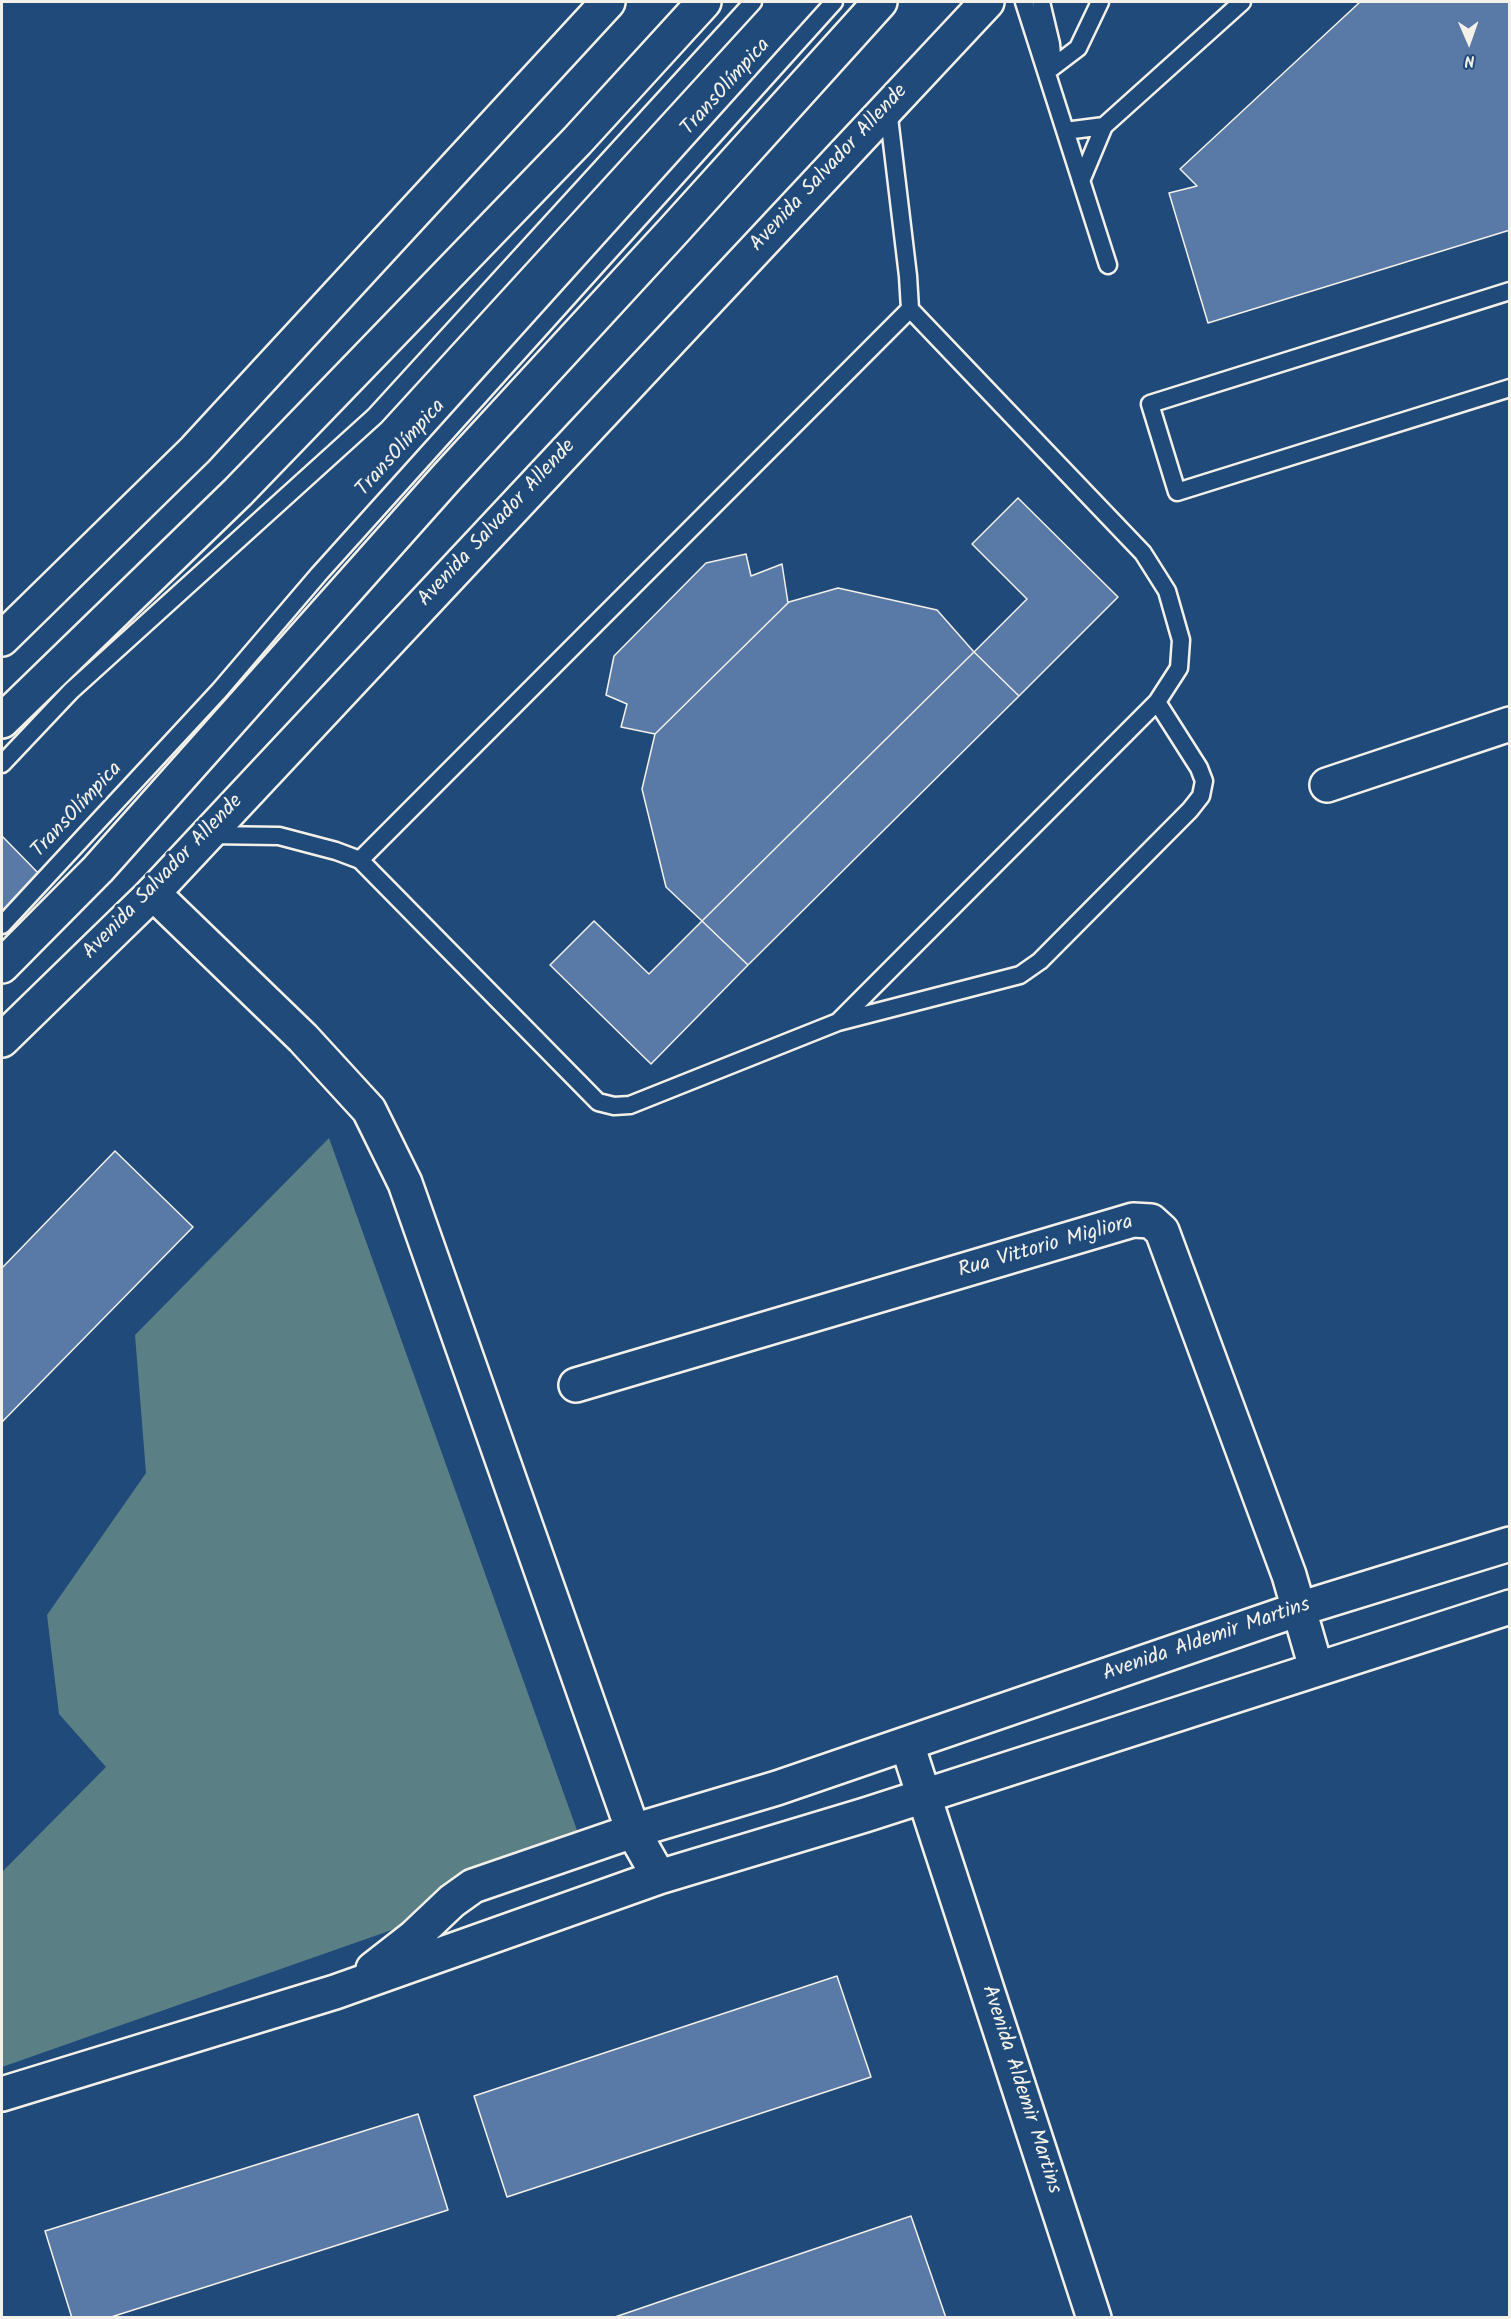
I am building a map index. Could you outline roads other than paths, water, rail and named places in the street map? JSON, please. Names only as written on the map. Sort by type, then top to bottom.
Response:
[{"type":"main road","points":[[2,639],[195,450],[608,2]]},
{"type":"main road","points":[[2,721],[238,492],[578,141],[704,2]]},
{"type":"main road","points":[[2,966],[105,860],[446,478],[880,2]]},
{"type":"main road","name":"Avenida Salvador Allende","points":[[2,1040],[153,893],[987,2]]},
{"type":"main road","points":[[1327,785],[1509,724]]},
{"type":"main road","points":[[153,893],[303,1038],[369,1110],[405,1184],[633,1831],[659,1877]]},
{"type":"main road","name":"Rua Vittorio Migliora","points":[[576,1385],[1133,1220],[1151,1221],[1162,1231],[1289,1575],[1316,1668]]},
{"type":"main road","name":"Avenida Aldemir Martins","points":[[335,1992],[378,1966],[414,1937],[452,1901],[473,1886],[633,1831],[777,1788],[1299,1609],[1509,1544]]},
{"type":"main road","points":[[2,2094],[335,1992],[659,1877],[842,1822],[1509,1607]]},
{"type":"main road","name":"Avenida Aldemir Martins","points":[[907,1744],[1094,2318]]},
{"type":"lane","name":"TransOlímpica","points":[[2,764],[112,653],[375,416],[753,2]]},
{"type":"lane","name":"TransOlímpica","points":[[2,925],[219,691],[319,574],[834,2]]},
{"type":"lane","points":[[1024,2],[1108,265]]},
{"type":"lane","points":[[1041,2],[1051,44],[1053,67],[1078,48],[1100,2]]},
{"type":"lane","points":[[1081,181],[1104,126],[1242,2]]},
{"type":"lane","points":[[838,1022],[1157,702],[1179,668],[1181,640],[1167,591],[1143,553],[910,309],[887,107]]},
{"type":"lane","points":[[1065,131],[1104,126]]},
{"type":"lane","points":[[1509,291],[1150,404],[1177,492],[1509,388]]},
{"type":"lane","points":[[360,860],[910,309]]},
{"type":"lane","points":[[207,836],[279,836],[336,850],[360,860],[598,1102],[614,1106],[630,1105],[838,1022],[1020,975],[1040,961],[1174,827],[1201,796],[1204,781],[1199,768],[1157,702]]}]
